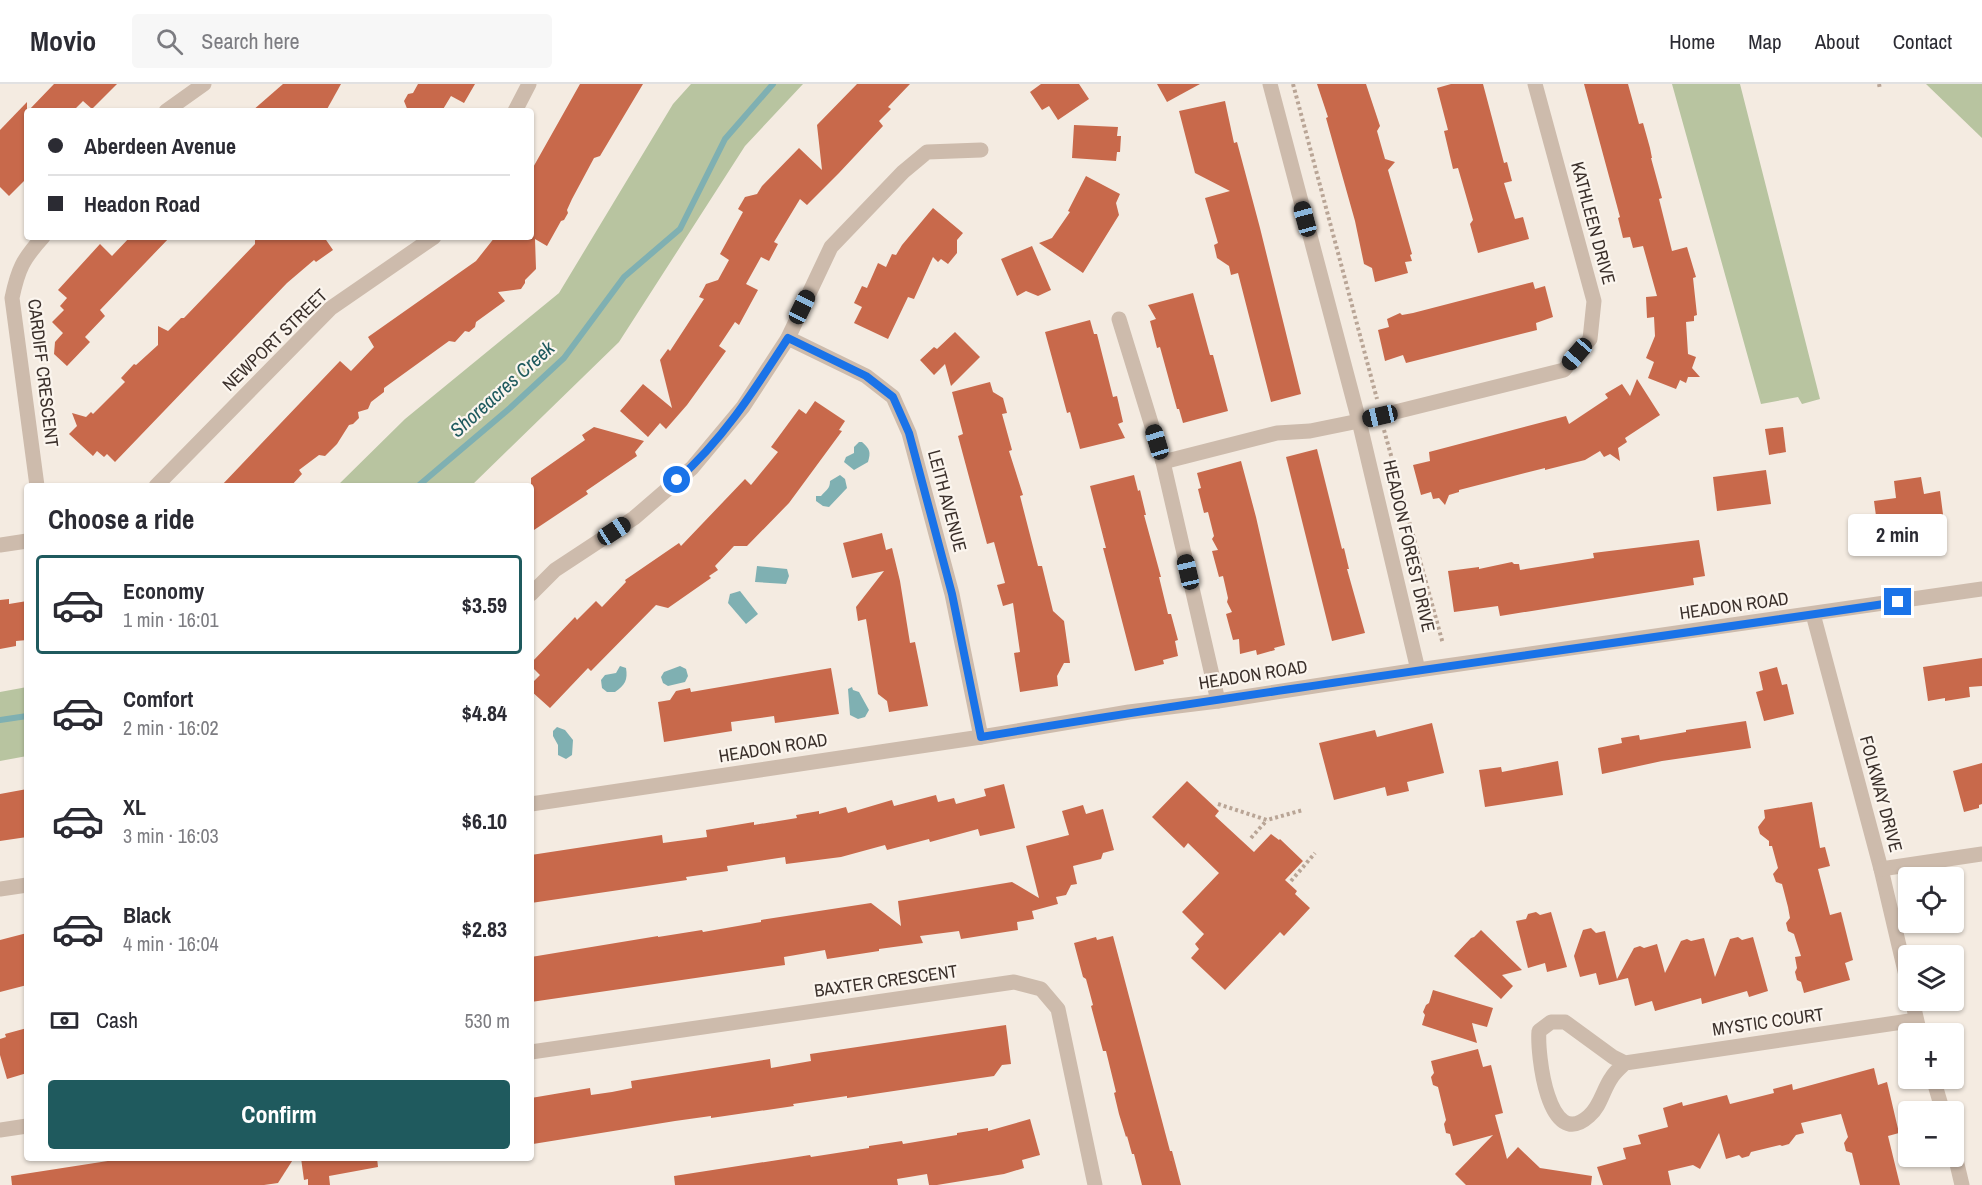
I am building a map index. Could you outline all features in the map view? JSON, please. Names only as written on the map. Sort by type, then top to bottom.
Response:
[{"type":"street","points":[[170,108],[204,84]]},
{"type":"street","points":[[517,108],[529,84]]},
{"type":"street","name":"HEADON FOREST DRIVE","points":[[1270,84],[1359,421],[1418,670]]},
{"type":"street","name":"KATHLEEN DRIVE","points":[[1163,462],[1277,433],[1310,431],[1359,421],[1564,369],[1590,339],[1594,300],[1535,84]]},
{"type":"street","points":[[534,591],[555,570],[634,518],[692,468],[743,407],[788,338],[831,247],[903,172],[927,152],[981,150]]},
{"type":"street","name":"CARDIFF CRESCENT","points":[[37,483],[12,298],[18,271],[40,240]]},
{"type":"street","name":"NEWPORT STREET","points":[[159,483],[331,308],[430,240]]},
{"type":"street","points":[[1119,319],[1163,462],[1218,701]]},
{"type":"street","name":"LEITH AVENUE","points":[[788,338],[866,376],[893,397],[909,433],[952,594],[981,737]]},
{"type":"street","points":[[0,545],[24,541]]},
{"type":"street","name":"HEADON ROAD","points":[[534,804],[981,737],[1129,712],[1218,701],[1982,589]]},
{"type":"street","name":"FOLKWAY DRIVE","points":[[1813,614],[1881,869],[1899,945]]},
{"type":"street","points":[[1881,869],[1982,854]]},
{"type":"street","points":[[0,889],[24,885]]},
{"type":"street","name":"BAXTER CRESCENT","points":[[534,1052],[1014,982],[1041,989],[1058,1010],[1095,1185]]},
{"type":"street","points":[[1551,1022],[1565,1022],[1613,1057],[1625,1063],[1612,1076],[1597,1107],[1588,1117],[1579,1123],[1567,1124],[1557,1117],[1550,1104],[1537,1048],[1539,1031],[1551,1022]]},
{"type":"street","name":"MYSTIC COURT","points":[[1625,1063],[1898,1029]]},
{"type":"street","points":[[0,1130],[24,1126]]},
{"type":"street","points":[[1958,1167],[1962,1185]]},
{"type":"path","points":[[1293,84],[1377,397],[1380,416],[1443,644]]},
{"type":"path","points":[[1218,804],[1267,820]]},
{"type":"path","points":[[1251,838],[1267,820],[1303,810]]},
{"type":"path","points":[[1291,881],[1315,854]]},
{"type":"green space","points":[[691,84],[803,84],[745,146],[619,342],[474,483],[340,483],[405,419],[559,293],[673,104]]},
{"type":"green space","points":[[1672,84],[1740,84],[1820,399],[1802,404],[1798,397],[1761,404]]},
{"type":"green space","points":[[1926,84],[1982,84],[1982,138]]},
{"type":"green space","points":[[24,688],[24,757],[0,761],[0,692]]},
{"type":"water","points":[[862,442],[869,451],[868,462],[854,470],[844,462],[846,457],[854,453],[854,447]]},
{"type":"water","points":[[840,475],[845,479],[847,488],[829,507],[816,501],[816,496],[821,496],[828,488],[830,481]]},
{"type":"water","points":[[757,566],[787,569],[789,576],[786,584],[755,582]]},
{"type":"water","points":[[740,591],[758,614],[746,624],[728,603],[730,594]]},
{"type":"water","points":[[620,666],[626,668],[625,682],[615,692],[607,692],[602,688],[601,680],[605,675],[616,673]]},
{"type":"water","points":[[680,666],[686,669],[688,676],[685,682],[668,686],[663,683],[661,677],[664,672]]},
{"type":"water","points":[[852,687],[853,690],[859,692],[869,710],[865,717],[858,719],[850,715],[848,689]]},
{"type":"water","points":[[557,727],[565,730],[573,740],[572,755],[566,759],[558,755],[558,745],[553,736],[553,731]]},
{"type":"building","points":[[54,84],[117,84],[93,108],[83,101],[76,108],[31,108]]},
{"type":"building","points":[[283,84],[341,84],[328,108],[255,108]]},
{"type":"building","points":[[418,84],[475,84],[464,103],[451,96],[444,108],[407,108],[404,101],[408,94],[413,93]]},
{"type":"building","points":[[580,84],[643,84],[600,156],[594,158],[572,199],[568,213],[547,246],[535,239],[536,269],[525,280],[521,289],[498,292],[505,301],[476,322],[475,327],[469,332],[465,331],[455,342],[449,341],[384,388],[384,392],[371,402],[368,409],[358,412],[359,418],[349,425],[337,444],[325,456],[319,455],[299,470],[302,474],[294,483],[224,483],[340,361],[351,371],[374,347],[368,337],[476,261],[493,240],[534,240],[534,166]]},
{"type":"building","points":[[857,84],[910,84],[888,107],[891,109],[879,121],[883,126],[839,173],[807,205],[800,199],[774,242],[778,244],[769,261],[761,257],[746,284],[758,290],[739,325],[735,322],[719,346],[726,351],[687,405],[666,429],[660,423],[648,437],[620,411],[643,384],[672,408],[660,360],[668,349],[670,351],[704,299],[699,297],[706,284],[718,280],[729,260],[720,254],[743,212],[738,209],[745,197],[757,194],[799,148],[822,170],[817,125]]},
{"type":"building","points":[[1041,84],[1079,84],[1089,99],[1058,120],[1049,106],[1042,110],[1030,92]]},
{"type":"building","points":[[1157,84],[1200,84],[1167,102]]},
{"type":"building","points":[[1317,84],[1366,84],[1380,126],[1377,131],[1385,159],[1395,162],[1388,170],[1412,254],[1410,255],[1412,261],[1405,262],[1408,273],[1375,282],[1372,268],[1364,264],[1355,221],[1326,118],[1328,117]]},
{"type":"building","points":[[1451,84],[1483,84],[1504,163],[1507,162],[1512,181],[1504,183],[1515,219],[1523,217],[1529,239],[1478,253],[1470,224],[1473,220],[1458,168],[1453,169],[1444,131],[1448,130],[1437,88]]},
{"type":"building","points":[[1584,84],[1628,84],[1639,124],[1643,123],[1650,148],[1662,198],[1659,199],[1672,251],[1687,247],[1696,277],[1693,278],[1697,315],[1694,316],[1694,321],[1686,322],[1688,354],[1696,357],[1692,368],[1700,377],[1688,377],[1686,383],[1680,380],[1676,389],[1648,378],[1654,362],[1646,358],[1655,336],[1654,317],[1647,318],[1646,297],[1657,296],[1643,246],[1633,248],[1630,237],[1623,238],[1618,218],[1620,217]]},
{"type":"building","points":[[1225,101],[1234,143],[1237,142],[1260,228],[1301,394],[1271,402],[1238,273],[1231,275],[1229,266],[1217,258],[1214,245],[1218,243],[1205,198],[1230,191],[1195,173],[1179,111]]},
{"type":"building","points":[[27,102],[27,108],[24,108],[24,181],[9,196],[0,187],[0,130]]},
{"type":"building","points":[[1074,125],[1118,127],[1117,136],[1121,136],[1120,152],[1117,152],[1116,161],[1072,158]]},
{"type":"building","points":[[1086,176],[1120,194],[1116,203],[1119,215],[1083,273],[1039,243],[1052,238],[1070,212],[1068,211]]},
{"type":"building","points":[[933,208],[963,233],[957,240],[957,253],[948,264],[941,259],[938,262],[933,257],[914,299],[908,297],[888,339],[854,323],[862,307],[854,303],[862,286],[867,288],[878,263],[886,267],[892,254],[896,255]]},
{"type":"building","points":[[127,240],[167,240],[100,310],[105,316],[85,337],[90,342],[67,366],[54,354],[55,342],[63,333],[52,322],[64,310],[60,306],[67,298],[58,290],[100,244],[112,256]]},
{"type":"building","points":[[255,240],[326,240],[333,250],[316,262],[314,260],[287,283],[115,462],[107,454],[104,457],[97,451],[93,456],[69,434],[77,426],[72,413],[86,417],[91,412],[93,414],[125,382],[121,378],[134,364],[136,365],[158,345],[158,326],[168,331],[181,318],[184,318],[255,244]]},
{"type":"building","points":[[1032,246],[1051,290],[1038,296],[1026,291],[1017,296],[1001,259]]},
{"type":"building","points":[[1533,282],[1535,289],[1545,286],[1553,317],[1536,323],[1537,330],[1406,363],[1403,355],[1385,361],[1378,330],[1389,327],[1387,319],[1400,313],[1402,315],[1413,313]]},
{"type":"building","points":[[1193,293],[1228,411],[1183,423],[1160,347],[1157,348],[1150,321],[1156,319],[1148,305]]},
{"type":"building","points":[[1090,320],[1094,334],[1097,334],[1113,397],[1117,396],[1123,422],[1118,424],[1125,438],[1080,449],[1070,412],[1067,413],[1045,332]]},
{"type":"building","points":[[955,332],[980,357],[951,386],[945,364],[934,375],[920,360],[934,347],[937,349]]},
{"type":"building","points":[[1637,379],[1660,415],[1625,438],[1627,442],[1618,448],[1620,461],[1610,454],[1604,457],[1600,451],[1585,460],[1459,490],[1449,495],[1445,505],[1439,498],[1433,499],[1431,492],[1421,495],[1413,465],[1430,461],[1429,452],[1566,416],[1569,424],[1608,398],[1605,394],[1622,384],[1630,396]]},
{"type":"building","points":[[990,382],[993,392],[1003,398],[1007,413],[1002,414],[1012,450],[1009,451],[1023,495],[1020,496],[1038,566],[1042,566],[1053,611],[1064,621],[1070,663],[1064,663],[1057,676],[1058,686],[1020,692],[1014,653],[1020,652],[1013,603],[1003,606],[997,585],[1005,583],[994,542],[987,544],[958,436],[963,434],[952,392]]},
{"type":"building","points":[[815,401],[845,421],[839,430],[842,431],[789,503],[747,546],[734,546],[715,566],[718,570],[709,576],[711,578],[668,608],[656,605],[591,671],[588,668],[550,708],[534,694],[534,681],[540,675],[534,669],[534,660],[575,617],[577,620],[596,601],[602,607],[626,582],[625,580],[679,543],[681,546],[745,479],[751,485],[778,452],[771,447],[799,409],[806,414]]},
{"type":"building","points":[[594,427],[644,441],[635,452],[637,456],[586,491],[588,494],[534,530],[534,483],[531,483],[531,478],[585,440],[582,435]]},
{"type":"building","points":[[1783,427],[1786,452],[1769,455],[1765,429]]},
{"type":"building","points":[[1317,449],[1365,633],[1332,641],[1286,457]]},
{"type":"building","points":[[1241,461],[1285,645],[1257,655],[1256,650],[1240,654],[1239,639],[1233,640],[1226,614],[1232,612],[1227,602],[1223,576],[1219,577],[1212,551],[1218,550],[1212,539],[1214,536],[1208,512],[1204,513],[1198,489],[1201,488],[1197,473]]},
{"type":"building","points":[[1766,470],[1771,504],[1717,511],[1713,477]]},
{"type":"building","points":[[1134,475],[1138,491],[1140,490],[1168,614],[1171,614],[1178,640],[1175,641],[1178,656],[1163,660],[1164,664],[1135,671],[1103,548],[1106,548],[1090,486]]},
{"type":"building","points":[[1921,477],[1924,494],[1940,491],[1944,522],[1878,531],[1874,501],[1896,498],[1894,481]]},
{"type":"building","points":[[882,533],[886,550],[892,548],[910,643],[915,642],[928,706],[889,712],[887,701],[878,694],[866,619],[858,621],[856,607],[884,571],[852,578],[843,543]]},
{"type":"building","points":[[1699,540],[1705,576],[1693,578],[1694,585],[1500,616],[1498,606],[1454,612],[1448,571],[1479,567],[1479,569],[1512,562],[1519,564],[1520,570],[1594,558],[1593,553]]},
{"type":"building","points":[[9,599],[9,604],[24,602],[24,640],[16,641],[16,646],[0,649],[0,600]]},
{"type":"building","points":[[1982,658],[1982,686],[1969,687],[1970,697],[1928,701],[1923,667]]},
{"type":"building","points":[[1777,667],[1782,685],[1787,684],[1794,714],[1764,721],[1756,692],[1763,690],[1759,672]]},
{"type":"building","points":[[831,668],[839,714],[775,723],[774,716],[731,722],[732,731],[664,742],[658,702],[670,700],[676,691],[690,688],[691,692]]},
{"type":"building","points":[[1746,721],[1751,748],[1662,761],[1602,774],[1598,748],[1622,743],[1621,738],[1639,735],[1640,740]]},
{"type":"building","points":[[1432,723],[1444,773],[1407,782],[1409,791],[1387,796],[1385,787],[1334,800],[1319,743],[1375,730],[1377,737]]},
{"type":"building","points":[[1558,761],[1563,795],[1485,807],[1479,770],[1501,767],[1502,772]]},
{"type":"building","points":[[1982,763],[1982,804],[1979,808],[1964,812],[1953,771]]},
{"type":"building","points":[[1187,781],[1219,811],[1215,816],[1254,852],[1271,834],[1280,839],[1303,861],[1285,880],[1297,891],[1295,894],[1310,908],[1284,936],[1280,932],[1225,990],[1191,958],[1199,949],[1195,944],[1204,934],[1182,912],[1219,873],[1188,843],[1184,848],[1152,817]]},
{"type":"building","points":[[1004,784],[1015,828],[980,836],[978,829],[930,842],[929,839],[887,850],[885,845],[841,857],[786,864],[785,857],[727,866],[728,871],[686,877],[687,880],[534,903],[534,855],[662,835],[663,843],[707,837],[706,830],[797,818],[796,815],[819,811],[819,814],[846,807],[848,813],[892,800],[894,806],[936,795],[938,802],[954,798],[956,804],[986,796],[984,789]]},
{"type":"building","points":[[24,790],[24,837],[0,841],[0,794]]},
{"type":"building","points":[[1812,802],[1820,848],[1825,847],[1830,866],[1818,869],[1830,915],[1841,912],[1853,960],[1845,963],[1850,980],[1804,993],[1795,972],[1797,968],[1795,957],[1801,956],[1794,934],[1788,931],[1786,923],[1790,918],[1782,884],[1776,882],[1773,874],[1778,868],[1772,846],[1769,846],[1769,841],[1760,834],[1758,827],[1765,818],[1764,810]]},
{"type":"building","points":[[1083,805],[1086,814],[1103,809],[1114,850],[1103,853],[1101,859],[1073,866],[1077,884],[1071,885],[1066,895],[1056,897],[1058,904],[1032,911],[1034,919],[1017,922],[1018,930],[961,939],[959,931],[920,936],[923,943],[827,959],[825,950],[784,957],[785,965],[534,1002],[534,957],[658,936],[702,930],[703,932],[761,922],[761,920],[871,903],[901,926],[898,901],[1012,882],[1039,898],[1026,846],[1069,835],[1062,811]]},
{"type":"building","points":[[1536,912],[1540,915],[1551,912],[1567,967],[1547,972],[1545,963],[1528,968],[1516,921],[1526,919],[1528,914]]},
{"type":"building","points":[[1591,928],[1596,933],[1605,931],[1617,979],[1634,948],[1657,944],[1665,973],[1681,941],[1704,938],[1715,977],[1730,939],[1738,937],[1742,940],[1753,937],[1768,991],[1749,997],[1747,991],[1702,1004],[1701,998],[1655,1011],[1652,1001],[1635,1006],[1628,978],[1599,985],[1596,973],[1580,977],[1574,956],[1583,930]]},
{"type":"building","points":[[1481,930],[1522,970],[1502,975],[1513,986],[1501,999],[1454,956]]},
{"type":"building","points":[[24,934],[24,986],[0,992],[0,940]]},
{"type":"building","points":[[1113,936],[1181,1185],[1142,1185],[1134,1154],[1132,1154],[1119,1114],[1106,1051],[1103,1051],[1091,1006],[1093,1005],[1074,943],[1096,937],[1097,940]]},
{"type":"building","points":[[1433,990],[1493,1008],[1487,1027],[1472,1023],[1477,1043],[1422,1025],[1425,1015],[1423,1012]]},
{"type":"building","points":[[1006,1025],[1011,1064],[1002,1065],[994,1076],[793,1104],[794,1106],[711,1118],[711,1116],[675,1121],[534,1144],[534,1097],[590,1088],[591,1095],[612,1092],[632,1088],[631,1081],[770,1059],[771,1068],[811,1061],[810,1054]]},
{"type":"building","points":[[24,1029],[24,1074],[7,1079],[0,1055],[0,1039],[6,1037],[5,1034]]},
{"type":"building","points":[[1478,1049],[1483,1067],[1491,1065],[1503,1113],[1495,1115],[1507,1159],[1518,1147],[1540,1168],[1592,1176],[1591,1185],[1466,1185],[1455,1174],[1493,1135],[1453,1146],[1450,1134],[1446,1133],[1444,1124],[1446,1120],[1438,1087],[1433,1085],[1431,1077],[1434,1073],[1431,1061]]},
{"type":"building","points":[[1874,1068],[1878,1085],[1887,1082],[1898,1129],[1898,1133],[1888,1136],[1900,1185],[1860,1185],[1852,1153],[1846,1151],[1844,1143],[1848,1137],[1841,1114],[1801,1123],[1804,1133],[1796,1135],[1789,1144],[1751,1152],[1749,1156],[1742,1158],[1739,1155],[1726,1159],[1719,1133],[1700,1169],[1693,1165],[1668,1171],[1671,1185],[1603,1185],[1597,1167],[1626,1159],[1623,1148],[1641,1144],[1638,1135],[1668,1127],[1663,1108],[1682,1102],[1683,1106],[1727,1095],[1730,1104],[1774,1093],[1773,1089],[1792,1084],[1793,1090]]},
{"type":"building","points":[[1030,1119],[1040,1155],[1022,1160],[1024,1168],[1004,1174],[937,1185],[929,1185],[927,1174],[897,1179],[898,1185],[675,1185],[674,1176],[810,1155],[811,1157],[902,1141],[903,1144],[988,1128],[988,1131]]},
{"type":"building","points":[[108,1161],[292,1161],[278,1183],[264,1185],[12,1185],[11,1176]]},
{"type":"building","points":[[301,1161],[377,1161],[378,1167],[329,1176],[330,1185],[308,1185],[308,1179],[304,1180]]},
{"type":"waterway","name":"Shoreacres Creek","points":[[422,483],[510,408],[564,358],[624,277],[680,229],[725,139],[773,84]]},
{"type":"waterway","name":"Shoreacres Creek","points":[[0,720],[24,716]]},
{"type":"route","points":[[677,480],[692,468],[743,407],[788,338],[866,376],[893,397],[909,433],[952,594],[981,737],[1129,712],[1898,602]]}]
